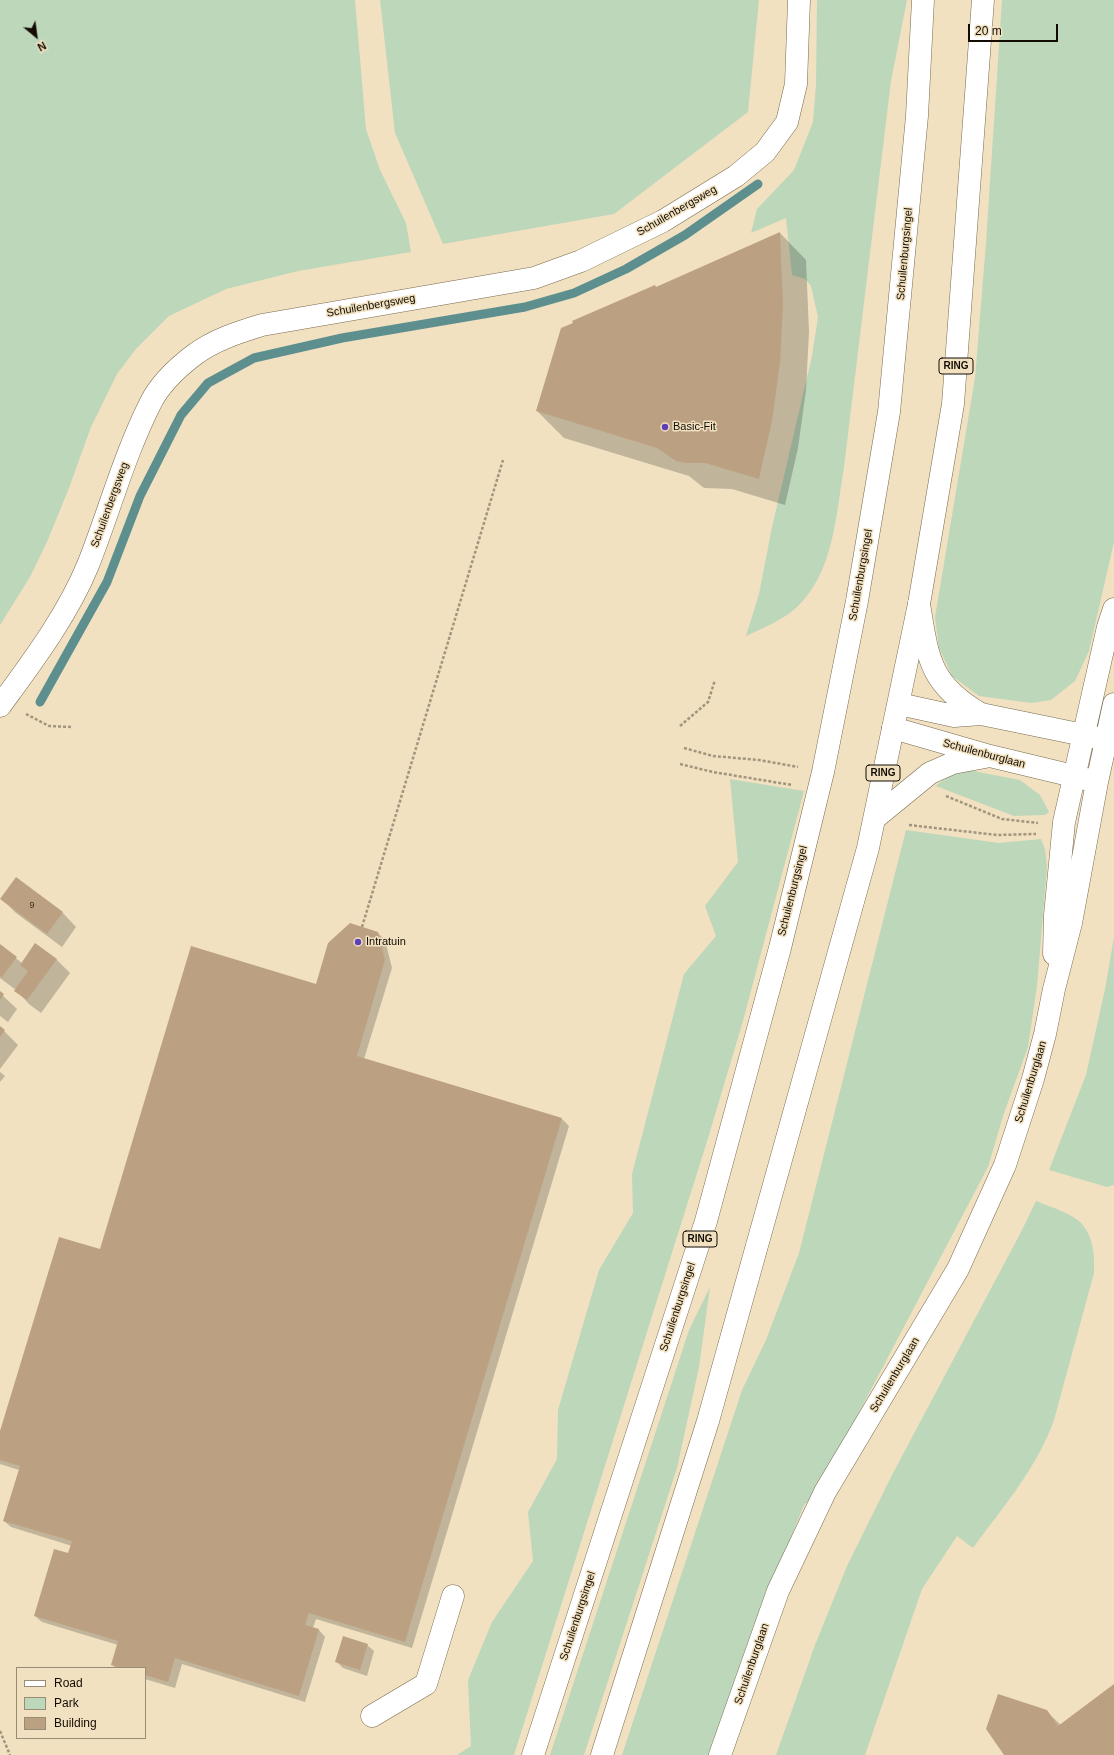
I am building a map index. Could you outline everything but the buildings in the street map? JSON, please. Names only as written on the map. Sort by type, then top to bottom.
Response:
[{"type":"main road","name":"Schuilenbergsweg","points":[[2,703],[61,617],[87,566],[123,468],[150,403],[170,376],[190,358],[228,335],[262,325],[534,278],[581,261],[663,221],[736,176],[765,152],[787,122],[796,84],[799,0]]},
{"type":"main road","name":"Schuilenburgsingel","points":[[533,1755],[706,1222],[780,948],[823,772],[857,602],[889,412],[918,116],[923,0]]},
{"type":"main road","name":"RING","points":[[602,1755],[710,1413],[864,863],[875,818],[919,604],[953,404],[983,0]]},
{"type":"main road","points":[[919,604],[926,651],[934,670],[942,682],[961,702],[980,714]]},
{"type":"main road","name":"Schuilenburglaan","points":[[1054,989],[1055,916],[1064,822],[1076,777],[1108,627],[1114,608]]},
{"type":"main road","points":[[899,704],[954,716],[980,714],[1107,740]]},
{"type":"main road","name":"Schuilenburglaan","points":[[720,1755],[778,1591],[791,1562],[825,1492],[958,1269],[1005,1166],[1033,1079],[1045,1034],[1054,989],[1071,923],[1097,782],[1114,704]]},
{"type":"main road","name":"Schuilenburglaan","points":[[893,728],[990,756],[1097,782]]},
{"type":"main road","points":[[875,818],[930,773],[953,763],[990,756]]},
{"type":"main road","points":[[372,1716],[426,1684],[453,1596]]},
{"type":"path","points":[[362,927],[503,460]]},
{"type":"path","points":[[680,726],[708,702],[715,680]]},
{"type":"path","points":[[2,703],[49,726],[71,728]]},
{"type":"path","points":[[0,1731],[10,1755]]},
{"type":"green space","points":[[0,0],[355,0],[366,129],[380,170],[406,223],[411,252],[298,271],[226,289],[169,316],[136,349],[117,374],[91,427],[69,488],[47,542],[30,577],[0,625]]},
{"type":"green space","points":[[380,0],[759,0],[748,112],[614,214],[443,244],[395,133]]},
{"type":"green space","points":[[817,0],[907,0],[891,81],[844,467],[831,542],[819,577],[809,593],[797,607],[779,620],[746,636],[759,594],[772,527],[812,356],[818,317],[811,286],[805,279],[792,275],[786,218],[751,233],[757,209],[794,170],[813,122],[816,84]]},
{"type":"green space","points":[[1002,0],[1114,0],[1114,542],[1089,651],[1075,681],[1051,700],[1031,703],[979,696],[952,676],[939,648],[935,617],[975,378],[986,243]]},
{"type":"green space","points":[[968,770],[1020,780],[1040,795],[1049,812],[1045,815],[1014,816],[936,786],[943,780],[959,772]]},
{"type":"green space","points":[[730,779],[804,791],[743,1021],[709,1135],[514,1755],[457,1755],[471,1746],[468,1680],[492,1622],[533,1561],[528,1512],[557,1459],[558,1410],[599,1270],[633,1213],[632,1174],[684,974],[716,936],[705,906],[738,862]]},
{"type":"green space","points":[[906,830],[999,843],[1041,839],[1045,849],[1047,867],[1037,986],[1028,1047],[1004,1113],[988,1167],[856,1418],[811,1498],[804,1505],[742,1659],[709,1755],[622,1755],[742,1390],[766,1340],[799,1253]]},
{"type":"green space","points":[[1114,937],[1114,1185],[1107,1187],[1049,1170],[1086,1075],[1105,989]]},
{"type":"green space","points":[[1036,1201],[1064,1212],[1080,1222],[1089,1235],[1094,1258],[1094,1273],[1054,1420],[1047,1438],[1029,1471],[973,1548],[957,1536],[922,1589],[865,1755],[776,1755],[815,1645],[847,1566],[892,1475]]},
{"type":"green space","points":[[710,1287],[699,1367],[677,1468],[584,1755],[550,1755],[689,1330]]},
{"type":"waterway","points":[[40,702],[107,582],[140,496],[181,415],[208,383],[254,358],[342,338],[525,307],[574,293],[626,269],[685,235],[758,184]]},
{"type":"place","name":"Basic-Fit","points":[[665,427]]},
{"type":"place","name":"Intratuin","points":[[358,942]]}]
